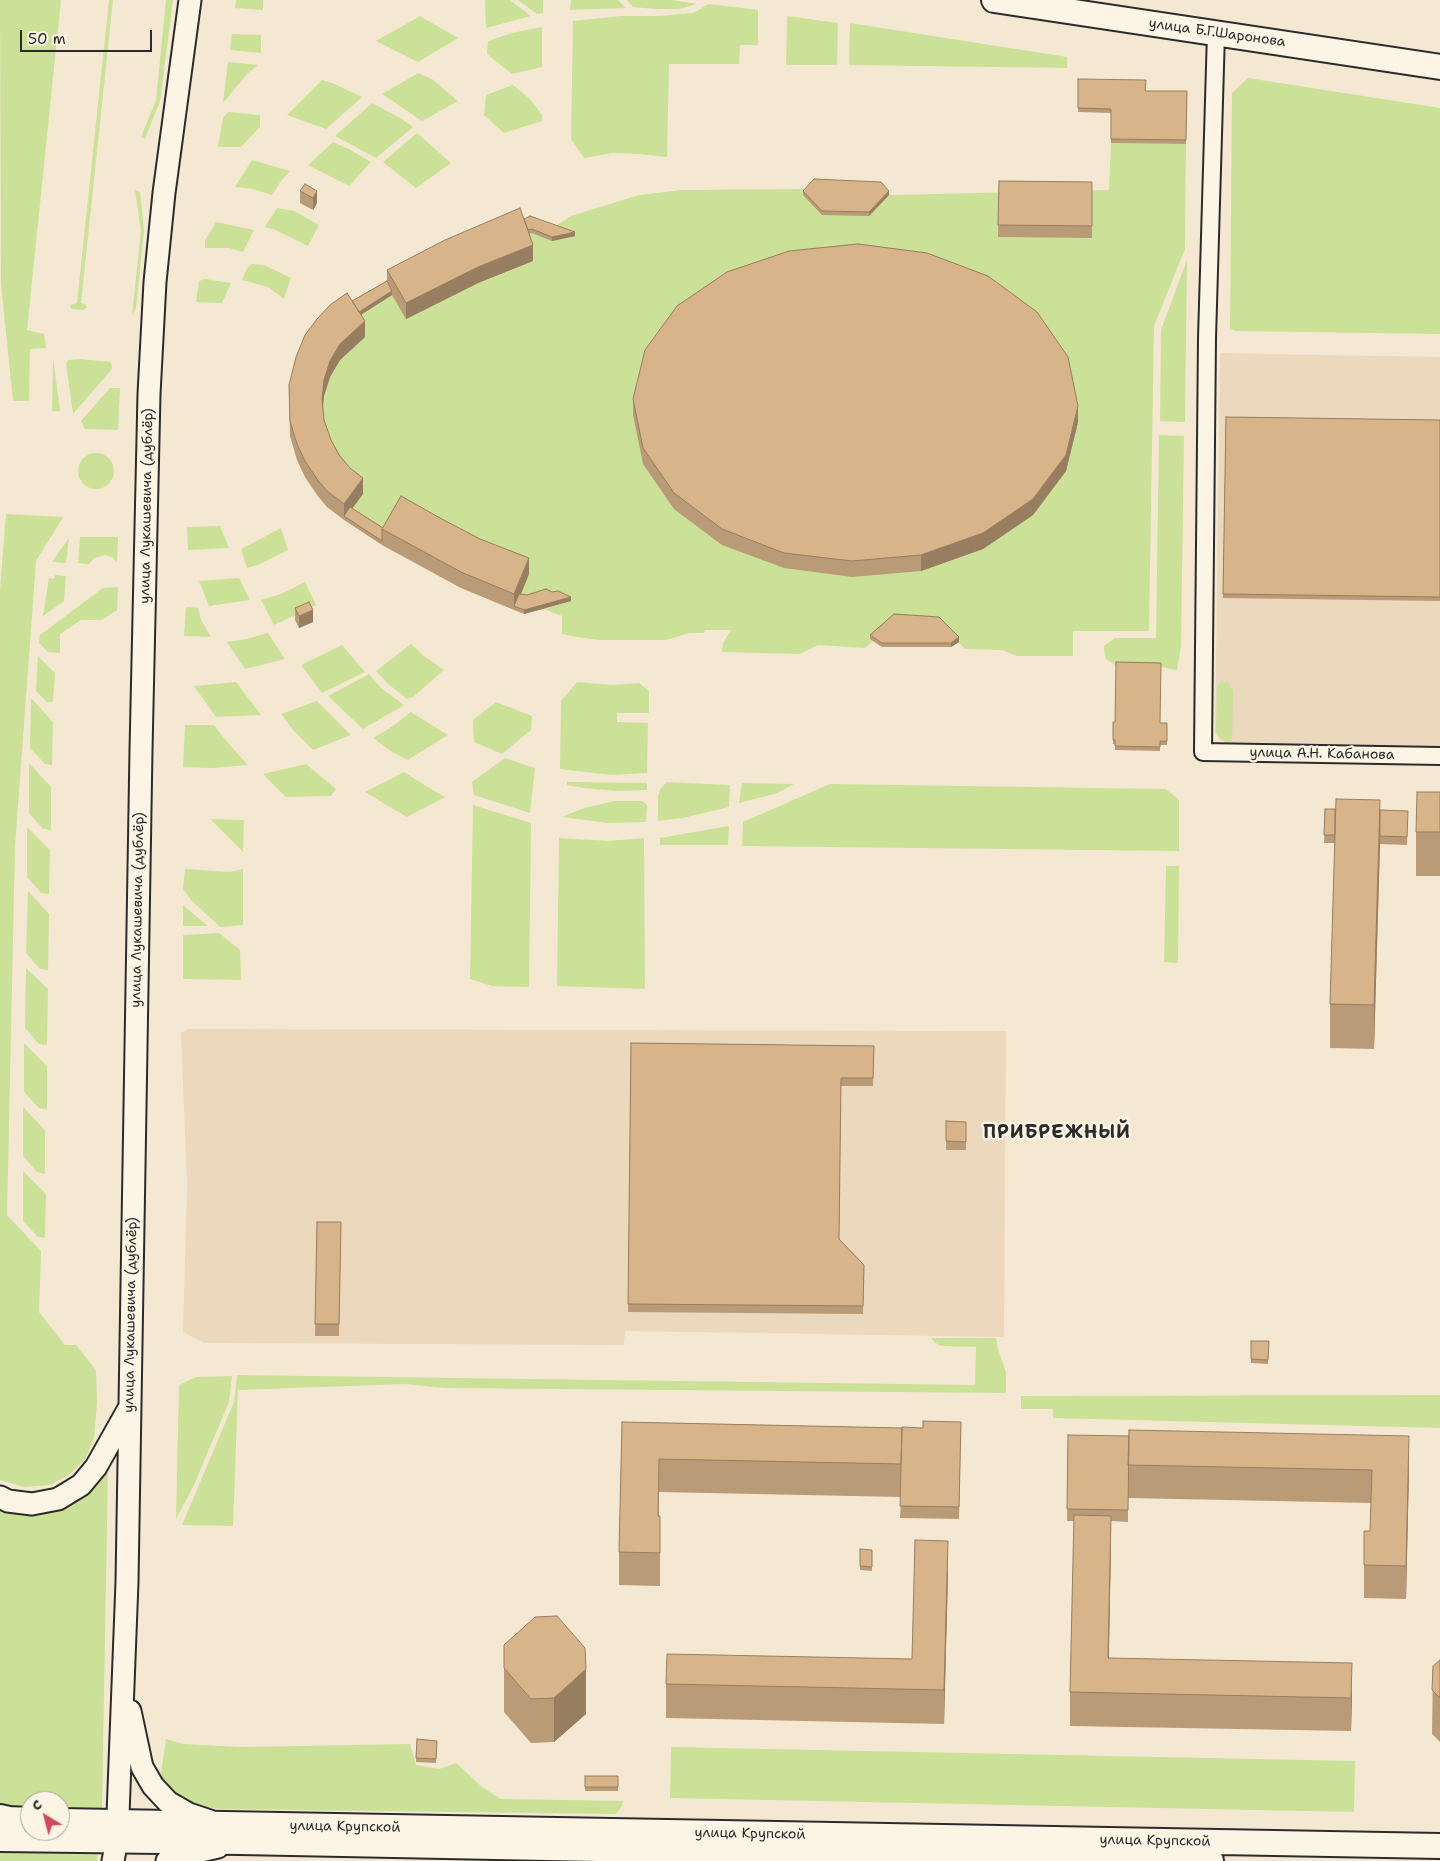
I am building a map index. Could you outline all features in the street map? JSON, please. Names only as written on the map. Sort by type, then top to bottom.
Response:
[{"type":"main road","name":"улица Б.Г.Шаронова","points":[[994,0],[1440,67]]},
{"type":"main road","points":[[0,1816],[20,1820]]},
{"type":"main road","name":"улица Крупской","points":[[70,1825],[116,1841],[219,1824],[1440,1846]]},
{"type":"main road","name":"улица Крупской","points":[[0,1839],[1211,1861]]},
{"type":"street","name":"улица Лукашевича (дублёр)","points":[[116,1841],[123,1676],[130,1407],[141,750],[150,385],[155,282],[164,193],[190,0]]},
{"type":"street","name":"улица А.Н. Кабанова","points":[[1216,33],[1207,338],[1203,752],[1440,756]]},
{"type":"street","points":[[0,1497],[8,1501],[32,1504],[58,1499],[81,1485],[96,1467],[130,1407]]},
{"type":"street","points":[[123,1676],[142,1766],[153,1786],[168,1802],[189,1814],[219,1824]]},
{"type":"street","points":[[167,1861],[240,1842]]},
{"type":"shaded area","points":[[1220,353],[1440,357],[1440,747],[1232,744],[1219,739],[1215,733]]},
{"type":"shaded area","points":[[188,1029],[1006,1031],[1004,1337],[625,1331],[624,1345],[204,1343],[183,1332],[187,1185],[181,1033]]},
{"type":"green space","points":[[0,0],[61,0],[27,330],[44,334],[46,348],[30,349],[29,401],[13,401],[1,284]]},
{"type":"green space","points":[[109,0],[113,0],[81,303],[87,307],[83,310],[71,309],[70,305],[77,303]]},
{"type":"green space","points":[[166,0],[173,0],[160,101],[145,139],[141,137],[156,100]]},
{"type":"green space","points":[[236,0],[263,0],[263,10],[235,8]]},
{"type":"green space","points":[[485,0],[510,0],[531,16],[486,28]]},
{"type":"green space","points":[[518,0],[543,0],[543,13],[537,14]]},
{"type":"green space","points":[[571,0],[618,0],[626,8],[570,10]]},
{"type":"green space","points":[[627,0],[672,0],[697,4],[679,9],[655,9],[633,7]]},
{"type":"green space","points":[[709,4],[758,10],[758,45],[740,45],[739,64],[669,64],[667,157],[612,153],[584,158],[571,139],[573,21],[621,16],[660,16],[693,13]]},
{"type":"green space","points":[[420,16],[458,38],[418,62],[376,41]]},
{"type":"green space","points":[[787,16],[838,23],[837,65],[786,65]]},
{"type":"green space","points":[[850,23],[1067,57],[1067,68],[849,65]]},
{"type":"green space","points":[[542,27],[542,67],[512,74],[487,54],[488,41],[512,33]]},
{"type":"green space","points":[[232,34],[261,35],[261,53],[230,50]]},
{"type":"green space","points":[[228,62],[258,65],[247,74],[223,103]]},
{"type":"green space","points":[[418,73],[432,79],[458,101],[422,121],[382,94]]},
{"type":"green space","points":[[1248,78],[1440,108],[1440,334],[1235,331],[1230,328],[1232,93]]},
{"type":"green space","points":[[322,80],[362,97],[326,129],[287,115]]},
{"type":"green space","points":[[513,85],[530,99],[542,115],[542,121],[504,133],[484,115],[486,95]]},
{"type":"green space","points":[[372,103],[413,127],[376,158],[335,136]]},
{"type":"green space","points":[[228,112],[260,115],[260,127],[241,147],[218,147],[223,118]]},
{"type":"green space","points":[[417,133],[451,163],[416,188],[383,162]]},
{"type":"green space","points":[[333,142],[371,162],[349,186],[308,165]]},
{"type":"green space","points":[[1111,143],[1186,144],[1185,249],[1154,326],[1149,631],[1073,631],[1073,656],[1017,656],[1002,650],[965,649],[958,642],[951,647],[882,647],[873,641],[865,648],[818,645],[800,654],[722,652],[723,643],[731,630],[705,630],[704,633],[690,633],[666,640],[599,640],[576,637],[562,634],[562,616],[544,609],[524,614],[461,588],[382,545],[327,507],[305,477],[297,460],[290,436],[289,401],[317,334],[473,243],[552,228],[571,216],[639,195],[682,190],[809,189],[881,186],[890,195],[1109,190]]},
{"type":"green space","points":[[252,160],[290,171],[272,195],[253,189],[235,187]]},
{"type":"green space","points":[[135,190],[140,192],[144,230],[136,308],[132,315],[141,231]]},
{"type":"green space","points":[[277,208],[294,211],[319,225],[308,246],[265,227]]},
{"type":"green space","points":[[216,222],[254,230],[243,252],[229,248],[205,248],[205,240]]},
{"type":"green space","points":[[1187,260],[1185,422],[1160,421],[1161,330]]},
{"type":"green space","points":[[252,264],[264,265],[291,278],[284,299],[268,287],[242,280],[247,268]]},
{"type":"green space","points":[[205,279],[231,283],[222,303],[196,302],[199,281]]},
{"type":"green space","points":[[53,357],[60,411],[52,411]]},
{"type":"green space","points":[[80,359],[111,362],[112,369],[73,414],[66,363],[68,360]]},
{"type":"green space","points":[[110,388],[120,388],[118,430],[85,429],[81,421]]},
{"type":"green space","points":[[1159,435],[1184,436],[1181,646],[1177,670],[1161,667],[1116,666],[1105,658],[1104,646],[1115,638],[1156,638]]},
{"type":"green space","points":[[96,453],[103,454],[109,458],[113,464],[113,478],[109,484],[103,488],[96,489],[89,488],[83,484],[79,478],[78,471],[79,464],[83,458],[89,454]]},
{"type":"green space","points":[[6,514],[63,517],[36,561],[15,847],[7,1215],[41,1251],[39,1312],[65,1345],[76,1345],[96,1370],[97,1403],[94,1438],[86,1458],[70,1474],[50,1485],[24,1487],[0,1480],[0,589]]},
{"type":"green space","points":[[220,526],[229,548],[188,550],[187,527]]},
{"type":"green space","points":[[281,528],[288,550],[258,565],[247,568],[241,549]]},
{"type":"green space","points":[[80,537],[118,537],[117,562],[112,557],[105,555],[94,558],[89,564],[78,563]]},
{"type":"green space","points":[[69,538],[66,563],[52,562]]},
{"type":"green space","points":[[55,575],[66,576],[64,601],[43,616],[49,578],[54,579]]},
{"type":"green space","points":[[239,578],[250,600],[209,606],[199,581]]},
{"type":"green space","points":[[305,582],[316,605],[274,625],[261,600],[281,594]]},
{"type":"green space","points":[[118,587],[117,610],[102,620],[81,620],[60,634],[60,653],[48,652],[39,643],[40,635],[103,588]]},
{"type":"green space","points":[[186,607],[198,608],[201,620],[211,637],[184,636]]},
{"type":"green space","points":[[268,633],[285,659],[245,669],[227,642]]},
{"type":"green space","points":[[411,644],[444,670],[413,697],[407,699],[387,683],[376,671]]},
{"type":"green space","points":[[342,645],[365,672],[322,693],[301,665]]},
{"type":"green space","points":[[38,656],[55,673],[53,702],[47,702],[36,691]]},
{"type":"green space","points":[[369,674],[381,688],[404,705],[363,729],[328,696]]},
{"type":"green space","points":[[236,682],[261,715],[216,717],[194,686]]},
{"type":"green space","points":[[577,682],[613,685],[639,683],[649,691],[649,713],[617,713],[617,722],[648,723],[647,773],[612,775],[560,769],[561,701]]},
{"type":"green space","points":[[1221,682],[1228,682],[1233,691],[1232,742],[1226,742],[1216,732],[1217,686]]},
{"type":"green space","points":[[31,698],[53,722],[52,765],[45,764],[30,748]]},
{"type":"green space","points":[[317,701],[351,735],[313,750],[294,731],[281,714]]},
{"type":"green space","points":[[496,702],[532,716],[531,730],[502,754],[474,742],[473,720]]},
{"type":"green space","points":[[411,712],[448,735],[408,760],[392,752],[373,738]]},
{"type":"green space","points":[[185,725],[214,725],[248,765],[213,768],[183,767]]},
{"type":"green space","points":[[505,758],[535,768],[530,813],[474,795],[472,782]]},
{"type":"green space","points":[[29,763],[51,787],[51,830],[43,829],[29,813]]},
{"type":"green space","points":[[306,764],[336,789],[331,796],[286,797],[263,774]]},
{"type":"green space","points":[[404,772],[445,797],[407,817],[365,792]]},
{"type":"green space","points":[[567,782],[647,783],[647,790],[617,791],[584,788],[567,785]]},
{"type":"green space","points":[[667,782],[730,785],[729,807],[683,818],[658,821],[658,796],[661,788]]},
{"type":"green space","points":[[742,783],[794,784],[775,794],[739,803]]},
{"type":"green space","points":[[830,784],[1166,789],[1179,800],[1179,851],[742,846],[743,822]]},
{"type":"green space","points":[[614,801],[642,801],[647,805],[646,822],[609,823],[562,817],[584,808]]},
{"type":"green space","points":[[473,805],[531,823],[529,987],[492,986],[470,979]]},
{"type":"green space","points":[[210,819],[244,820],[243,852]]},
{"type":"green space","points":[[729,826],[728,845],[660,845],[660,838]]},
{"type":"green space","points":[[27,827],[50,850],[49,894],[41,893],[27,877]]},
{"type":"green space","points":[[559,838],[608,841],[644,838],[645,989],[557,986]]},
{"type":"green space","points":[[1166,866],[1179,866],[1178,963],[1164,962]]},
{"type":"green space","points":[[185,869],[230,872],[243,869],[243,925],[220,927],[191,900],[183,889]]},
{"type":"green space","points":[[28,891],[49,914],[48,970],[40,969],[26,953]]},
{"type":"green space","points":[[183,905],[208,926],[183,926]]},
{"type":"green space","points":[[219,933],[240,950],[241,980],[183,979],[183,935]]},
{"type":"green space","points":[[26,968],[48,989],[47,1045],[39,1044],[25,1028]]},
{"type":"green space","points":[[24,1043],[47,1066],[47,1110],[39,1108],[24,1092]]},
{"type":"green space","points":[[23,1107],[45,1130],[45,1174],[37,1172],[23,1156]]},
{"type":"green space","points":[[23,1171],[46,1194],[45,1238],[38,1237],[23,1221]]},
{"type":"green space","points":[[931,1338],[996,1338],[1006,1372],[1006,1393],[444,1388],[404,1384],[238,1390],[233,1526],[182,1525],[234,1402],[237,1375],[975,1385],[976,1347],[941,1346]]},
{"type":"green space","points":[[232,1376],[229,1402],[193,1487],[176,1519],[179,1385],[196,1377]]},
{"type":"green space","points":[[1440,1395],[1440,1428],[1053,1418],[1053,1409],[1021,1409],[1021,1396]]},
{"type":"green space","points":[[108,1469],[102,1807],[98,1811],[70,1812],[70,1791],[20,1791],[20,1810],[11,1809],[0,1804],[0,1511],[28,1516],[55,1512],[80,1500],[99,1482]]},
{"type":"green space","points":[[166,1739],[183,1744],[241,1747],[410,1744],[416,1765],[439,1769],[456,1763],[482,1787],[501,1799],[623,1801],[616,1814],[220,1809],[195,1806],[173,1793],[163,1784],[161,1773]]},
{"type":"green space","points":[[671,1747],[1355,1761],[1354,1812],[670,1798]]},
{"type":"green space","points":[[30,1850],[98,1853],[97,1861],[0,1861],[0,1851]]},
{"type":"building","points":[[1078,79],[1146,80],[1145,91],[1187,91],[1186,140],[1111,139],[1111,109],[1078,108]]},
{"type":"building","points":[[814,179],[881,182],[889,191],[869,212],[822,211],[803,191]]},
{"type":"building","points":[[999,181],[1092,182],[1092,226],[998,225]]},
{"type":"building","points":[[305,184],[317,191],[313,198],[300,191]]},
{"type":"building","points":[[520,208],[533,245],[478,267],[406,303],[387,270],[445,240]]},
{"type":"building","points":[[530,216],[575,232],[552,237],[532,229],[528,230],[524,219]]},
{"type":"building","points":[[858,244],[927,253],[988,276],[1037,312],[1068,357],[1078,406],[1066,455],[1033,499],[983,533],[921,555],[852,561],[784,553],[722,529],[674,493],[643,448],[633,399],[645,350],[677,306],[727,272],[789,251]]},
{"type":"building","points":[[387,281],[392,291],[359,312],[352,301]]},
{"type":"building","points":[[347,293],[365,321],[340,344],[330,361],[324,380],[322,399],[324,420],[331,440],[339,455],[350,468],[363,478],[344,504],[327,491],[317,479],[297,444],[290,421],[289,385],[296,357],[305,335],[330,305]]},
{"type":"building","points":[[1226,417],[1440,420],[1440,597],[1223,594]]},
{"type":"building","points":[[401,496],[480,539],[529,558],[514,594],[461,572],[382,529]]},
{"type":"building","points":[[350,507],[383,528],[382,541],[344,516]]},
{"type":"building","points":[[546,589],[552,592],[558,591],[571,597],[524,610],[514,606],[519,594],[527,595]]},
{"type":"building","points":[[309,602],[313,610],[299,616],[295,608]]},
{"type":"building","points":[[894,614],[939,617],[959,637],[951,643],[882,643],[870,635]]},
{"type":"building","points":[[1116,662],[1161,663],[1160,723],[1167,723],[1167,741],[1160,741],[1160,747],[1115,746],[1113,722],[1115,722]]},
{"type":"building","points":[[1417,792],[1440,792],[1440,832],[1416,832]]},
{"type":"building","points":[[1336,799],[1380,800],[1374,1005],[1330,1004]]},
{"type":"building","points":[[1325,809],[1335,809],[1335,835],[1324,835]]},
{"type":"building","points":[[1380,810],[1408,811],[1407,837],[1380,836]]},
{"type":"building","points":[[631,1043],[874,1046],[873,1078],[841,1078],[839,1239],[864,1265],[863,1306],[628,1304]]},
{"type":"building","points":[[946,1121],[966,1122],[966,1142],[946,1141]]},
{"type":"building","points":[[317,1222],[341,1222],[339,1324],[315,1324]]},
{"type":"building","points":[[1251,1341],[1269,1341],[1268,1360],[1251,1359]]},
{"type":"building","points":[[923,1421],[961,1422],[959,1507],[900,1506],[902,1427],[923,1428]]},
{"type":"building","points":[[622,1422],[902,1428],[901,1464],[659,1459],[658,1516],[660,1516],[660,1553],[619,1552]]},
{"type":"building","points":[[1129,1430],[1409,1436],[1406,1566],[1364,1565],[1364,1531],[1370,1531],[1372,1470],[1128,1465]]},
{"type":"building","points":[[1068,1435],[1129,1436],[1128,1510],[1067,1509]]},
{"type":"building","points":[[1074,1515],[1111,1516],[1108,1658],[1352,1663],[1351,1698],[1070,1692]]},
{"type":"building","points":[[915,1540],[948,1541],[944,1690],[666,1684],[667,1654],[912,1659]]},
{"type":"building","points":[[860,1549],[872,1550],[872,1567],[860,1566]]},
{"type":"building","points":[[557,1616],[585,1648],[586,1669],[554,1698],[531,1699],[504,1668],[504,1645],[535,1617]]},
{"type":"building","points":[[1440,1660],[1440,1698],[1432,1690],[1433,1666]]},
{"type":"building","points":[[417,1739],[437,1741],[436,1759],[416,1758]]},
{"type":"building","points":[[585,1776],[618,1776],[618,1787],[585,1787]]},
{"type":"district","name":"ПРИБРЕЖНЫЙ","points":[[1057,1133]]}]
